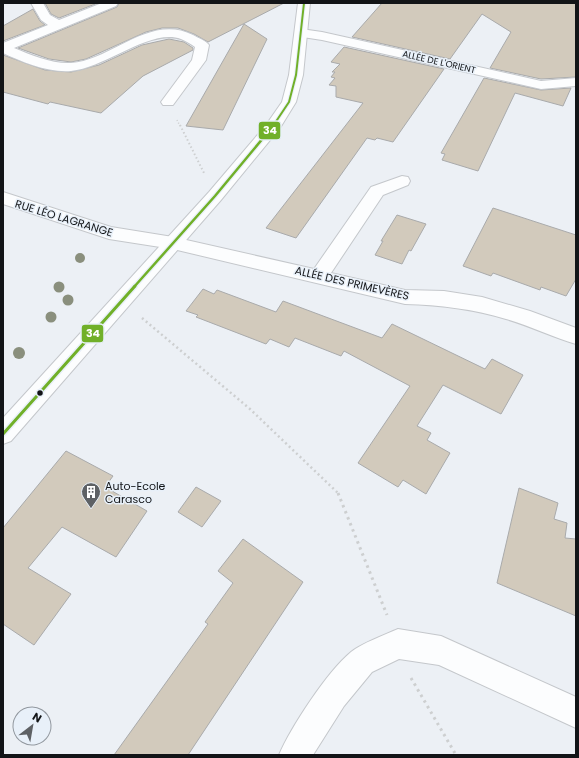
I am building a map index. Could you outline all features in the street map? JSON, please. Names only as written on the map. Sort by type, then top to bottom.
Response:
[{"type":"street","points":[[37,3],[45,17],[59,26]]},
{"type":"street","points":[[4,48],[112,3]]},
{"type":"street","points":[[3,434],[173,244],[272,128],[289,102],[296,75],[302,33],[304,3]]},
{"type":"street","name":"ALLÉE DE L'ORIENT","points":[[302,33],[322,36],[541,85],[576,82]]},
{"type":"street","points":[[4,48],[18,56],[70,67],[87,64],[147,37],[164,34],[179,34],[193,38],[202,45],[199,60],[168,102]]},
{"type":"street","points":[[319,276],[377,191],[402,181]]},
{"type":"street","name":"RUE LÉO LAGRANGE","points":[[3,198],[109,233],[173,244]]},
{"type":"street","name":"ALLÉE DES PRIMEVÈRES","points":[[173,244],[319,276],[405,297],[438,298],[469,302],[524,316],[576,336]]},
{"type":"street","points":[[295,755],[333,695],[362,662],[398,644],[441,651],[576,712]]},
{"type":"path","points":[[168,102],[215,196]]},
{"type":"path","points":[[122,301],[250,409],[340,495],[411,678],[456,755]]},
{"type":"building","points":[[45,3],[98,3],[59,18],[51,14]]},
{"type":"building","points":[[119,3],[284,3],[208,42],[194,34],[178,28],[162,28],[146,32],[86,59],[71,62],[49,59],[18,48],[117,7]]},
{"type":"building","points":[[382,3],[576,3],[576,77],[541,79],[490,68],[511,32],[482,14],[450,59],[352,37]]},
{"type":"building","points":[[33,9],[40,21],[45,25],[3,41],[3,26]]},
{"type":"building","points":[[244,24],[267,39],[223,130],[186,126]]},
{"type":"building","points":[[169,39],[184,42],[193,48],[193,50],[143,76],[101,113],[50,102],[48,104],[3,92],[3,55],[45,70],[71,72],[99,65],[142,45]]},
{"type":"building","points":[[344,47],[444,69],[393,142],[377,138],[375,140],[367,138],[296,238],[266,228],[363,103],[336,97],[336,86],[329,85],[335,78],[331,77],[335,72],[332,72],[340,64],[331,62]]},
{"type":"building","points":[[484,78],[541,90],[571,88],[563,106],[515,93],[478,171],[442,160],[445,154],[441,153]]},
{"type":"building","points":[[493,208],[576,235],[576,279],[566,296],[541,287],[540,290],[493,273],[491,276],[463,266]]},
{"type":"building","points":[[397,215],[426,224],[411,251],[409,250],[402,264],[375,255],[383,241],[381,241]]},
{"type":"building","points":[[203,289],[214,294],[217,290],[276,312],[283,301],[382,338],[392,324],[485,369],[492,359],[523,375],[501,414],[443,385],[417,426],[431,433],[427,440],[450,453],[426,494],[403,480],[398,487],[358,463],[410,386],[344,351],[341,356],[295,338],[289,347],[270,339],[266,344],[196,317],[198,315],[186,311]]},
{"type":"building","points":[[66,451],[113,476],[105,487],[147,511],[116,557],[62,527],[28,568],[71,594],[34,645],[3,624],[3,528]]},
{"type":"building","points":[[196,487],[221,501],[202,527],[178,512]]},
{"type":"building","points":[[519,488],[558,503],[554,519],[567,523],[565,538],[576,539],[576,616],[497,583]]},
{"type":"building","points":[[243,539],[303,582],[188,755],[114,755],[208,624],[205,622],[233,583],[218,571]]},
{"type":"transit line","name":"34","points":[[3,434],[215,196],[272,128],[289,102],[296,75],[304,3]]},
{"type":"place","name":"Auto-Ecole Carasco","points":[[91,509]]}]
